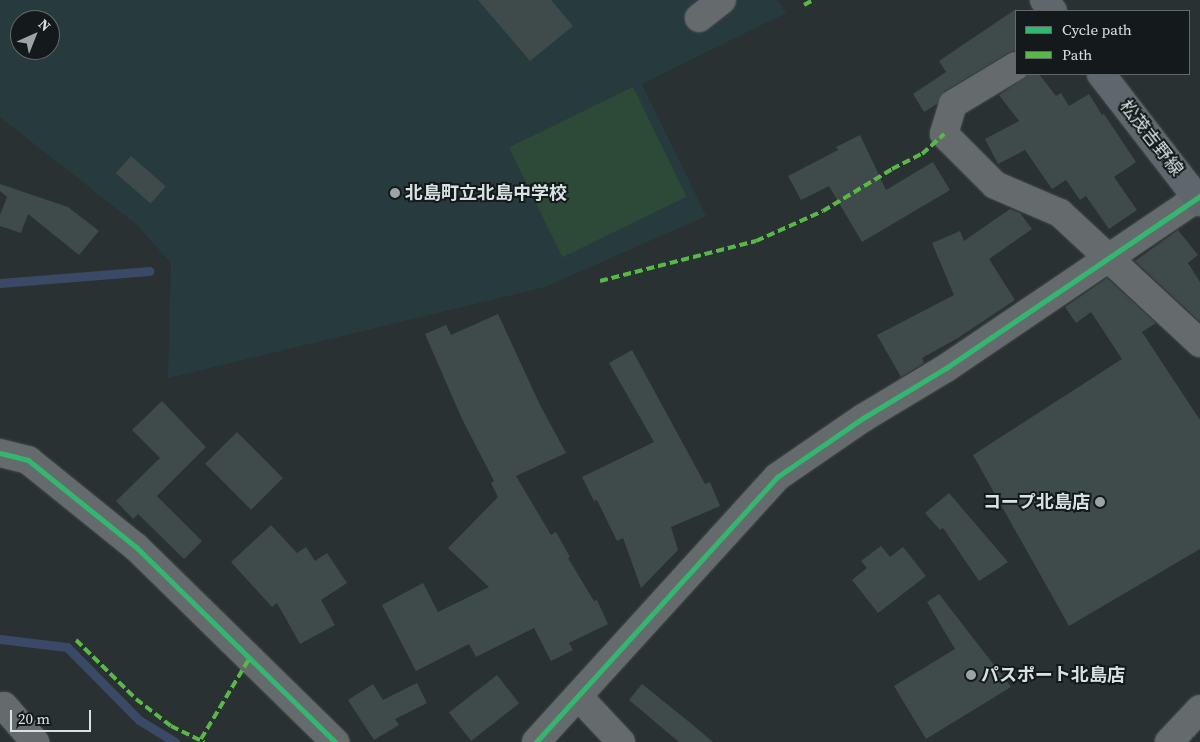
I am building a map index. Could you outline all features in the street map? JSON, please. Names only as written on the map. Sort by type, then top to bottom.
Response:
[{"type":"main road","points":[[1044,0],[1052,10]]},
{"type":"main road","name":"松茂吉野線","points":[[1102,75],[1199,199]]},
{"type":"street","points":[[699,18],[722,0]]},
{"type":"street","points":[[1015,67],[953,104],[944,134],[995,185],[1060,213],[1200,342]]},
{"type":"street","points":[[536,742],[777,477],[863,418],[946,368],[1199,199]]},
{"type":"street","points":[[0,453],[28,460],[136,547],[335,742]]},
{"type":"street","points":[[578,696],[622,742]]},
{"type":"street","points":[[0,708],[4,706],[35,742]]},
{"type":"street","points":[[1169,742],[1200,709]]},
{"type":"shaded area","name":"北島町立北島中学校","points":[[0,0],[777,0],[786,13],[642,84],[706,216],[545,287],[168,378],[171,263],[136,224],[0,117]]},
{"type":"green space","points":[[633,87],[686,197],[562,257],[509,147]]},
{"type":"building","points":[[478,0],[551,0],[573,26],[530,61]]},
{"type":"building","points":[[1016,9],[1015,50],[945,91],[937,104],[924,112],[913,94],[946,72],[939,61]]},
{"type":"building","points":[[1029,75],[1040,75],[1056,96],[1061,93],[1069,106],[1089,94],[1136,162],[1114,177],[1137,210],[1109,229],[1086,196],[1080,200],[1066,180],[1052,189],[1025,150],[998,164],[985,139],[1019,121],[999,95]]},
{"type":"building","points":[[860,135],[886,190],[933,162],[950,190],[862,242],[829,186],[801,200],[788,176],[838,150],[836,147]]},
{"type":"building","points":[[131,156],[166,186],[151,204],[116,173]]},
{"type":"building","points":[[0,184],[68,207],[99,231],[79,255],[28,214],[21,233],[0,226],[0,215],[7,197],[0,191]]},
{"type":"building","points":[[1010,209],[1020,213],[1032,229],[989,259],[1015,300],[958,338],[922,358],[924,363],[901,377],[877,335],[954,295],[932,243],[960,231],[964,241]]},
{"type":"building","points":[[1178,230],[1198,255],[1188,263],[1200,282],[1200,322],[1135,261]]},
{"type":"building","name":"コープ北島店","points":[[1107,278],[1156,323],[1142,332],[1200,420],[1200,549],[1069,626],[973,455],[1122,359],[1091,312],[1076,323],[1065,307]]},
{"type":"building","points":[[498,314],[540,405],[566,453],[516,476],[551,535],[556,532],[570,557],[568,558],[594,601],[597,600],[608,624],[569,643],[573,650],[551,661],[534,628],[476,657],[469,644],[416,671],[382,605],[423,583],[438,612],[489,587],[448,548],[498,497],[491,483],[494,481],[462,419],[425,334],[446,325],[451,335]]},
{"type":"building","points":[[632,350],[705,484],[710,482],[720,506],[671,527],[678,550],[641,588],[623,538],[617,541],[597,500],[594,501],[582,477],[654,442],[609,363]]},
{"type":"building","points":[[162,401],[206,447],[157,496],[202,541],[184,559],[138,514],[133,519],[116,501],[160,458],[132,430]]},
{"type":"building","points":[[237,432],[283,478],[251,510],[205,464]]},
{"type":"building","points":[[949,493],[1008,562],[979,581],[943,528],[940,530],[925,513]]},
{"type":"building","points":[[271,525],[297,553],[306,547],[315,561],[327,553],[347,583],[321,600],[335,625],[300,644],[277,603],[272,607],[231,562]]},
{"type":"building","points":[[881,546],[890,557],[903,547],[926,576],[878,613],[852,580],[867,568],[861,561]]},
{"type":"building","name":"パスポート北島店","points":[[939,594],[1011,687],[926,739],[894,686],[955,649],[927,602]]},
{"type":"building","points":[[497,675],[519,703],[471,741],[449,713]]},
{"type":"building","points":[[417,683],[427,703],[395,719],[399,725],[374,740],[348,700],[373,684],[383,700]]},
{"type":"building","points":[[642,684],[713,742],[679,742],[629,700]]},
{"type":"waterway","points":[[0,283],[150,271]]},
{"type":"waterway","points":[[0,639],[67,647],[139,720],[175,742]]},
{"type":"marked path","points":[[804,5],[813,0]]},
{"type":"marked path","points":[[600,281],[756,241],[823,211],[892,169],[922,154],[944,134]]},
{"type":"marked path","points":[[76,640],[136,699],[171,726],[204,742]]},
{"type":"marked path","points":[[201,739],[249,659]]},
{"type":"cycle path","points":[[536,742],[777,477],[863,418],[946,368],[1200,196]]},
{"type":"cycle path","points":[[0,453],[28,460],[136,547],[335,742]]},
{"type":"place","name":"北島町立北島中学校","points":[[395,193]]},
{"type":"place","name":"コープ北島店","points":[[1100,502]]},
{"type":"place","name":"パスポート北島店","points":[[971,675]]}]
